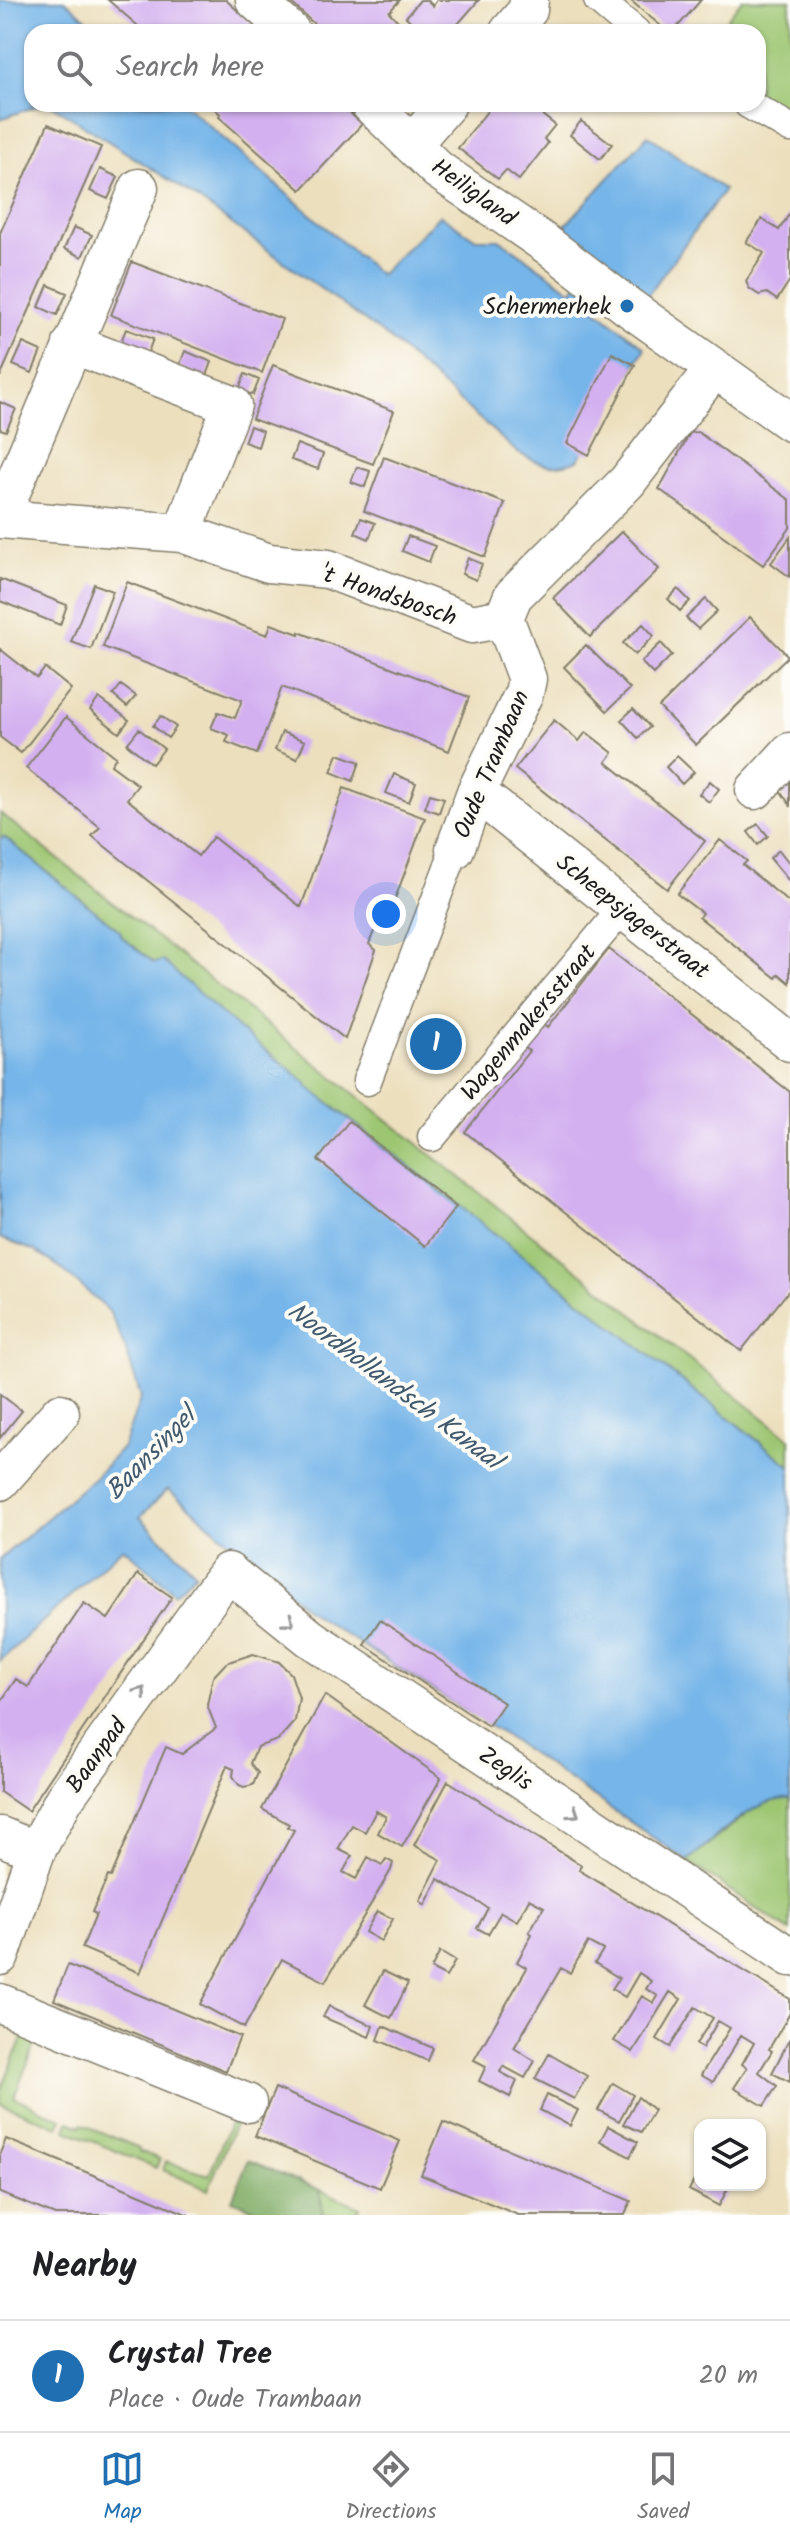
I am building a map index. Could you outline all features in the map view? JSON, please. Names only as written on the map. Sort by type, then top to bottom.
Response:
[{"type":"street","points":[[255,0],[282,24]]},
{"type":"street","points":[[516,24],[528,10],[529,0]]},
{"type":"street","points":[[598,0],[626,24]]},
{"type":"street","name":"Heiligland","points":[[379,112],[438,170],[546,244],[714,369]]},
{"type":"street","points":[[413,143],[440,112]]},
{"type":"street","points":[[762,112],[790,128]]},
{"type":"street","name":"'t Hondsbosch","points":[[139,188],[0,519],[182,533],[269,563],[328,569],[472,624],[504,618]]},
{"type":"street","points":[[72,344],[232,405],[182,533]]},
{"type":"street","points":[[504,618],[513,596],[627,482],[714,369],[790,422]]},
{"type":"street","name":"Oude Trambaan","points":[[367,1081],[476,792],[524,693],[527,679],[504,618]]},
{"type":"street","points":[[755,790],[790,752]]},
{"type":"street","name":"Scheepsjagerstraat","points":[[476,792],[790,1042]]},
{"type":"street","name":"Wagenmakersstraat","points":[[432,1137],[623,908]]},
{"type":"street","points":[[0,1481],[60,1413]]},
{"type":"street","name":"Baanpad","points":[[0,1956],[36,1851],[64,1799],[228,1572]]},
{"type":"street","name":"Zeglis","points":[[228,1572],[310,1638],[790,1957]]},
{"type":"street","points":[[0,1836],[36,1851]]},
{"type":"street","points":[[0,2003],[247,2103]]},
{"type":"green space","points":[[742,0],[790,0],[790,112],[766,98],[766,24],[723,24]]},
{"type":"green space","points":[[0,813],[790,1439],[790,1466],[307,1086],[163,962],[154,963],[121,936],[120,931],[4,837],[0,839]]},
{"type":"green space","points":[[779,1798],[790,1799],[790,1931],[687,1861],[753,1809]]},
{"type":"green space","points":[[27,2027],[40,2039],[14,2097],[62,2119],[58,2127],[0,2103],[0,2092]]},
{"type":"green space","points":[[205,2106],[239,2115],[208,2190],[163,2170],[166,2162],[209,2175],[231,2121]]},
{"type":"green space","points":[[69,2121],[160,2159],[156,2168],[66,2130]]},
{"type":"green space","points":[[248,2160],[320,2190],[323,2215],[269,2215],[232,2200]]},
{"type":"green space","points":[[320,2190],[360,2207],[357,2215],[323,2215]]},
{"type":"water","points":[[0,0],[65,0],[92,24],[24,24],[24,110],[0,119]]},
{"type":"water","points":[[63,112],[193,112],[380,275],[440,215],[476,239],[499,239],[572,291],[595,259],[561,230],[648,135],[724,190],[645,299],[616,276],[593,307],[645,348],[578,460],[561,465],[547,465],[518,453],[391,340],[191,194]]},
{"type":"water","points":[[4,837],[121,932],[121,936],[154,963],[163,961],[307,1086],[790,1466],[790,1799],[776,1800],[749,1812],[687,1861],[504,1735],[313,1614],[168,1489],[140,1517],[196,1573],[175,1593],[123,1547],[0,1661],[0,1559],[96,1476],[123,1447],[141,1397],[125,1347],[109,1311],[61,1268],[35,1251],[0,1238],[0,839]]},
{"type":"building","points":[[108,0],[226,0],[252,24],[136,24]]},
{"type":"building","points":[[288,0],[400,0],[389,12],[399,22],[397,24],[314,24]]},
{"type":"building","points":[[420,0],[427,0],[433,6],[437,0],[479,0],[458,24],[414,24],[406,17]]},
{"type":"building","points":[[630,0],[701,0],[680,24],[658,24]]},
{"type":"building","points":[[218,112],[349,112],[362,124],[301,190],[219,117]]},
{"type":"building","points":[[487,112],[538,112],[555,125],[544,139],[548,143],[519,180],[506,170],[498,179],[458,148]]},
{"type":"building","points":[[581,121],[612,144],[600,159],[570,135]]},
{"type":"building","points":[[48,124],[101,147],[0,377],[0,233]]},
{"type":"building","points":[[100,169],[118,177],[108,199],[90,191]]},
{"type":"building","points":[[790,213],[790,280],[777,300],[767,293],[759,295],[749,288],[746,281],[764,253],[746,242],[762,219],[779,230]]},
{"type":"building","points":[[74,227],[92,235],[82,257],[64,249]]},
{"type":"building","points":[[132,262],[282,319],[262,373],[111,315]]},
{"type":"building","points":[[48,285],[67,293],[57,315],[39,307]]},
{"type":"building","points":[[126,329],[153,339],[147,355],[120,344]]},
{"type":"building","points":[[23,343],[41,351],[32,373],[13,365]]},
{"type":"building","points":[[185,351],[212,362],[206,378],[179,367]]},
{"type":"building","points":[[612,353],[635,365],[589,455],[567,443]]},
{"type":"building","points":[[273,365],[394,411],[373,464],[252,419]]},
{"type":"building","points":[[245,374],[259,380],[253,395],[239,390]]},
{"type":"building","points":[[0,402],[16,409],[6,431],[0,429]]},
{"type":"building","points":[[250,426],[263,431],[258,447],[244,442]]},
{"type":"building","points":[[698,432],[790,500],[790,528],[763,565],[659,489],[690,433]]},
{"type":"building","points":[[297,444],[323,454],[318,469],[291,460]]},
{"type":"building","points":[[384,457],[505,503],[485,557],[364,511]]},
{"type":"building","points":[[357,467],[370,471],[365,487],[351,482]]},
{"type":"building","points":[[361,518],[375,523],[369,539],[355,533]]},
{"type":"building","points":[[622,531],[659,569],[590,637],[553,598]]},
{"type":"building","points":[[408,536],[435,546],[429,562],[402,551]]},
{"type":"building","points":[[790,537],[790,577],[771,563]]},
{"type":"building","points":[[468,558],[482,564],[476,580],[462,574]]},
{"type":"building","points":[[0,579],[67,605],[60,625],[0,601]]},
{"type":"building","points":[[127,582],[267,635],[271,624],[299,632],[469,697],[449,751],[282,687],[257,754],[226,742],[229,735],[211,728],[218,712],[235,718],[242,700],[103,647]]},
{"type":"building","points":[[94,584],[113,591],[91,649],[71,642]]},
{"type":"building","points":[[678,589],[690,601],[680,611],[668,599]]},
{"type":"building","points":[[706,599],[717,611],[698,629],[686,618]]},
{"type":"building","points":[[750,617],[788,656],[696,745],[659,707]]},
{"type":"building","points":[[643,624],[654,636],[635,655],[623,643]]},
{"type":"building","points":[[661,643],[672,655],[653,674],[641,662]]},
{"type":"building","points":[[586,645],[630,689],[607,711],[564,667]]},
{"type":"building","points":[[0,649],[37,678],[45,668],[71,689],[21,753],[0,737]]},
{"type":"building","points":[[121,685],[136,696],[127,707],[113,695]]},
{"type":"building","points":[[99,698],[129,720],[119,733],[90,710]]},
{"type":"building","points":[[633,709],[650,727],[638,738],[621,720]]},
{"type":"building","points":[[161,716],[176,727],[168,738],[153,726]]},
{"type":"building","points":[[66,717],[116,757],[111,765],[138,785],[127,799],[198,856],[213,837],[301,907],[344,788],[425,818],[386,923],[378,921],[369,944],[376,950],[345,1039],[92,836],[100,827],[26,768]]},
{"type":"building","points":[[554,720],[579,741],[586,732],[613,753],[606,762],[705,841],[667,889],[515,769]]},
{"type":"building","points":[[139,729],[164,749],[152,764],[127,744]]},
{"type":"building","points":[[282,732],[305,741],[297,759],[275,750]]},
{"type":"building","points":[[338,754],[360,762],[353,781],[331,772]]},
{"type":"building","points":[[677,756],[694,772],[682,784],[666,767]]},
{"type":"building","points":[[394,774],[416,783],[409,802],[386,793]]},
{"type":"building","points":[[790,775],[790,805],[778,787]]},
{"type":"building","points":[[710,781],[719,789],[709,802],[699,794]]},
{"type":"building","points":[[430,794],[444,798],[439,813],[425,808]]},
{"type":"building","points":[[758,824],[768,836],[758,845],[748,832]]},
{"type":"building","points":[[720,840],[747,861],[743,865],[790,903],[790,983],[779,974],[776,978],[699,917],[702,913],[677,894]]},
{"type":"building","points":[[779,850],[790,864],[790,882],[770,858]]},
{"type":"building","points":[[609,949],[790,1092],[790,1289],[741,1351],[465,1132],[529,1051],[524,1047],[543,1023],[548,1027]]},
{"type":"building","points":[[349,1121],[456,1207],[425,1246],[318,1160]]},
{"type":"building","points":[[0,1394],[22,1411],[0,1438]]},
{"type":"building","points":[[138,1574],[172,1597],[28,1811],[0,1792],[0,1703],[16,1679],[28,1687],[84,1603],[108,1619]]},
{"type":"building","points":[[380,1620],[504,1703],[488,1726],[364,1644]]},
{"type":"building","points":[[253,1654],[279,1662],[291,1674],[299,1698],[295,1721],[278,1740],[257,1747],[250,1763],[258,1773],[253,1785],[239,1785],[233,1776],[234,1769],[227,1766],[140,1973],[82,1948],[96,1914],[92,1912],[108,1876],[111,1877],[166,1747],[182,1754],[216,1728],[207,1705],[213,1677],[226,1663]]},
{"type":"building","points":[[325,1695],[441,1778],[402,1847],[378,1833],[386,1817],[376,1811],[365,1832],[352,1825],[338,1849],[352,1856],[343,1872],[356,1879],[368,1857],[382,1865],[386,1859],[393,1863],[391,1870],[325,1982],[282,1959],[244,2028],[200,2004],[294,1830],[262,1809]]},
{"type":"building","points":[[448,1781],[581,1865],[579,1870],[790,1999],[790,2013],[759,2072],[777,2086],[764,2106],[734,2088],[747,2068],[742,2064],[754,2043],[741,2035],[713,2082],[701,2075],[730,2028],[718,2021],[702,2048],[696,2044],[713,2018],[695,2007],[670,2047],[657,2039],[681,1999],[670,1992],[633,2052],[614,2041],[642,1996],[654,2003],[658,1996],[646,1989],[651,1981],[639,1973],[625,1997],[612,1989],[619,1978],[595,1963],[603,1950],[588,1942],[570,1973],[561,1968],[514,2048],[535,2061],[525,2078],[503,2066],[500,2072],[517,2081],[510,2097],[479,2081],[486,2066],[474,2060],[527,1968],[517,1962],[532,1934],[529,1932],[544,1907],[529,1899],[517,1921],[501,1912],[488,1934],[477,1928],[488,1908],[438,1879],[425,1905],[420,1901],[441,1860],[414,1845]]},
{"type":"building","points":[[377,1911],[393,1919],[381,1941],[365,1932]]},
{"type":"building","points":[[440,1952],[455,1961],[446,1977],[431,1969]]},
{"type":"building","points":[[68,1965],[240,2037],[226,2071],[54,2000]]},
{"type":"building","points":[[383,1971],[408,1983],[391,2018],[365,2005]]},
{"type":"building","points":[[329,2006],[373,2026],[369,2037],[323,2017]]},
{"type":"building","points":[[383,2026],[433,2048],[428,2061],[378,2040]]},
{"type":"building","points":[[790,2038],[790,2082],[772,2073]]},
{"type":"building","points":[[549,2054],[587,2076],[574,2099],[535,2079]]},
{"type":"building","points":[[613,2083],[633,2095],[619,2121],[598,2110]]},
{"type":"building","points":[[275,2088],[400,2141],[380,2188],[255,2136]]},
{"type":"building","points":[[547,2095],[578,2110],[570,2126],[540,2110]]},
{"type":"building","points":[[638,2097],[654,2110],[641,2132],[623,2124]]},
{"type":"building","points":[[443,2122],[631,2201],[625,2215],[518,2215],[421,2175]]},
{"type":"building","points":[[608,2126],[638,2142],[630,2157],[600,2141]]},
{"type":"building","points":[[6,2139],[189,2215],[55,2215],[0,2193],[0,2153]]},
{"type":"building","points":[[694,2181],[694,2191],[726,2191],[719,2206],[689,2190]]},
{"type":"place","name":"Schermerhek","points":[[627,306]]},
{"type":"place","name":"Crystal Tree","points":[[436,1044]]},
{"type":"water label","name":"Noordhollandsch Kanaal","points":[[395,1385]]},
{"type":"water label","name":"Baansingel","points":[[150,1453]]}]
